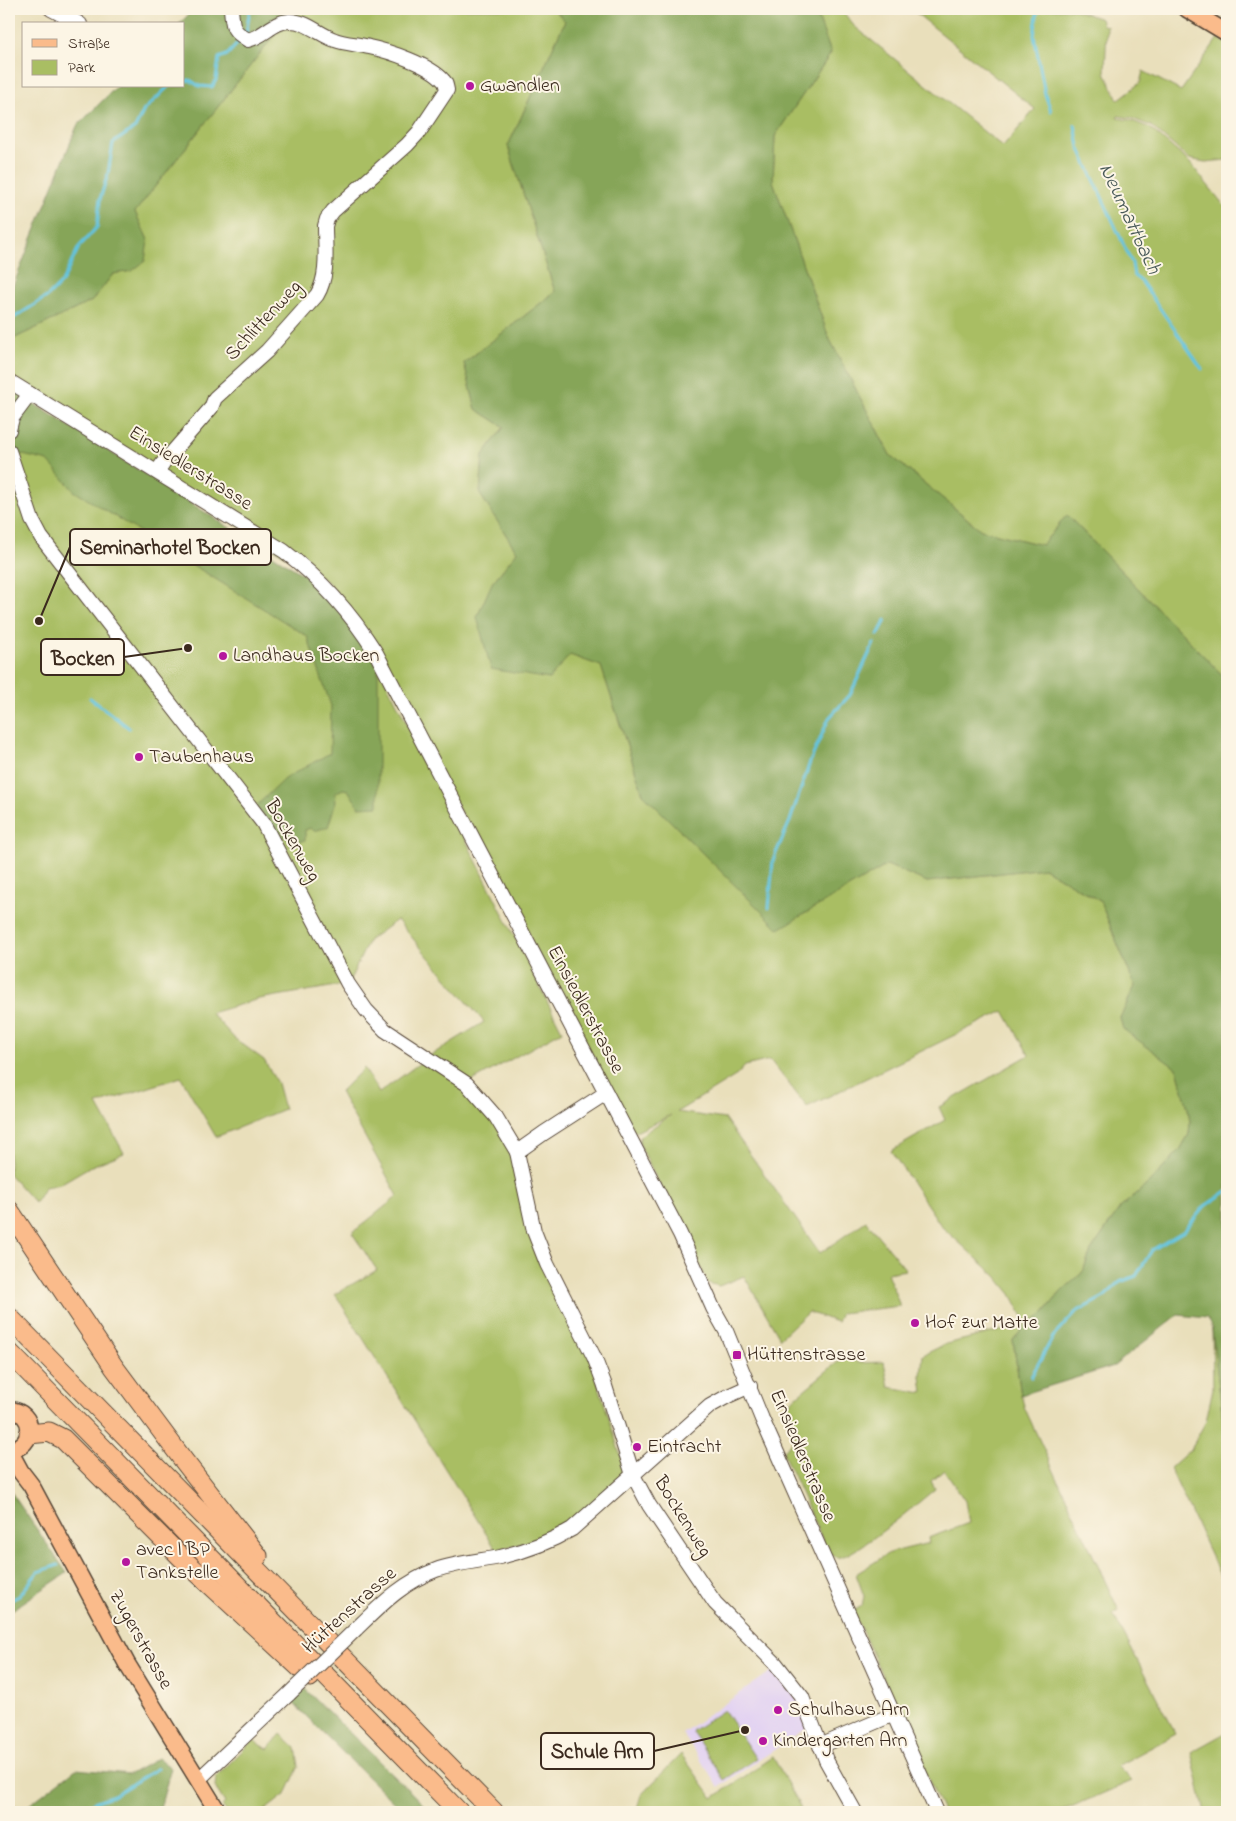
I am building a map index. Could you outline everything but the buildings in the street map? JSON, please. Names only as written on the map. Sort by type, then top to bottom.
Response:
[{"type":"highway","points":[[9,1210],[99,1346],[147,1412],[320,1635]]},
{"type":"highway","points":[[9,1317],[494,1812]]},
{"type":"highway","points":[[9,1352],[452,1806]]},
{"type":"highway","points":[[17,1445],[49,1432],[63,1438],[186,1562],[452,1806]]},
{"type":"main road","points":[[1187,9],[1227,32]]},
{"type":"main road","name":"Zugerstrasse","points":[[10,1409],[18,1412],[28,1421],[17,1445],[21,1472],[31,1485],[127,1664],[218,1812]]},
{"type":"street","points":[[51,9],[76,22]]},
{"type":"street","name":"Schlittenweg","points":[[157,472],[211,408],[215,398],[267,351],[317,295],[323,286],[325,274],[325,226],[327,219],[333,211],[400,152],[419,132],[447,90],[445,81],[434,72],[396,55],[369,46],[336,41],[299,22],[277,23],[258,38],[248,40],[237,34],[232,25],[230,9]]},
{"type":"street","name":"Einsiedlerstrasse","points":[[9,381],[284,551],[302,565],[335,597],[364,633],[680,1234],[750,1386],[760,1414],[937,1812]]},
{"type":"street","points":[[9,430],[12,418],[30,394]]},
{"type":"street","name":"Bockenweg","points":[[9,451],[32,520],[41,537],[263,823],[348,984],[366,1010],[385,1030],[467,1084],[496,1117],[517,1152],[534,1231],[550,1270],[594,1357],[604,1383],[632,1475],[649,1505],[714,1604],[776,1664],[802,1697],[826,1760],[855,1812]]},
{"type":"street","points":[[517,1152],[606,1093]]},
{"type":"street","name":"Hüttenstrasse","points":[[198,1780],[390,1596],[436,1570],[502,1556],[559,1537],[580,1523],[710,1406],[750,1386]]},
{"type":"street","points":[[820,1746],[894,1714]]},
{"type":"shaded area","points":[[775,1669],[795,1694],[808,1727],[719,1787],[682,1733]]},
{"type":"green space","points":[[194,9],[295,9],[135,212],[148,240],[145,261],[132,271],[113,274],[92,301],[9,341],[9,296],[77,126],[115,88],[185,88],[185,22],[181,22]]},
{"type":"green space","points":[[295,9],[554,9],[565,21],[508,146],[555,292],[464,363],[476,409],[504,427],[483,455],[480,494],[517,552],[492,583],[570,655],[601,666],[643,794],[779,928],[887,865],[927,882],[1044,868],[1100,901],[1135,986],[1120,1018],[1123,1028],[1177,1069],[1188,1108],[1189,1134],[1180,1150],[1150,1182],[1121,1207],[1091,1251],[1082,1273],[1061,1292],[1044,1313],[1027,1324],[1011,1294],[996,1276],[942,1227],[891,1151],[945,1120],[939,1107],[1029,1055],[1004,1011],[807,1107],[770,1060],[745,1066],[737,1075],[677,1112],[725,1119],[820,1253],[866,1221],[906,1270],[887,1273],[900,1306],[841,1313],[837,1322],[808,1312],[780,1338],[744,1276],[719,1286],[708,1283],[639,1143],[640,1136],[671,1115],[638,1131],[633,1131],[400,700],[329,583],[9,381],[9,341],[92,301],[113,274],[132,271],[148,240],[135,212]]},
{"type":"green space","points":[[554,9],[815,9],[831,53],[775,136],[773,181],[829,338],[890,455],[981,530],[1042,545],[1067,515],[1227,680],[1227,1440],[1225,1438],[1212,1329],[1207,1318],[1178,1315],[1114,1366],[1021,1395],[1013,1340],[1027,1324],[1044,1313],[1061,1292],[1082,1273],[1091,1251],[1121,1207],[1150,1182],[1180,1150],[1189,1134],[1188,1108],[1177,1069],[1123,1029],[1120,1018],[1135,986],[1100,901],[1044,868],[927,882],[887,865],[779,929],[643,794],[601,666],[570,655],[549,679],[491,669],[477,617],[492,583],[517,552],[480,494],[483,455],[504,427],[476,409],[464,363],[555,292],[508,146],[565,21]]},
{"type":"green space","points":[[815,9],[841,9],[854,26],[1003,147],[1035,109],[911,9],[1073,9],[1101,19],[1103,25],[1107,26],[1105,72],[1118,100],[1140,83],[1143,71],[1181,91],[1218,38],[1227,44],[1227,160],[1205,162],[1189,159],[1151,126],[1131,118],[1118,116],[1117,118],[1130,120],[1150,128],[1190,163],[1227,209],[1227,680],[1067,515],[1042,545],[981,530],[890,455],[829,338],[773,181],[775,136],[831,53]]},
{"type":"green space","points":[[9,388],[323,587],[378,666],[378,806],[359,807],[348,790],[343,789],[335,793],[336,801],[328,827],[314,831],[311,828],[305,830],[305,840],[291,845],[286,836],[273,843],[252,810],[284,779],[330,753],[331,706],[307,636],[74,491],[48,461],[19,454],[10,476]]},
{"type":"green space","points":[[9,396],[378,666],[562,1031],[467,1084],[493,1118],[513,1156],[523,1201],[589,1354],[625,1470],[625,1473],[571,1521],[547,1536],[497,1551],[335,1294],[377,1270],[352,1233],[398,1196],[340,1092],[364,1068],[379,1093],[428,1057],[484,1022],[397,920],[369,940],[348,984],[259,999],[211,1013],[234,1038],[264,1060],[277,1083],[284,1109],[216,1137],[181,1077],[97,1104],[124,1153],[89,1167],[60,1184],[45,1187],[35,1203],[9,1174]]},
{"type":"green space","points":[[1027,1324],[1013,1340],[1021,1395],[1025,1409],[1119,1611],[1113,1614],[1176,1734],[1117,1766],[1132,1781],[1059,1812],[943,1812],[922,1765],[921,1753],[907,1719],[901,1717],[853,1611],[862,1606],[864,1596],[856,1574],[889,1553],[929,1543],[928,1538],[969,1523],[965,1501],[944,1470],[931,1481],[935,1489],[873,1538],[849,1554],[836,1557],[829,1554],[783,1453],[797,1433],[785,1406],[846,1355],[859,1363],[884,1362],[889,1387],[923,1393],[921,1376],[923,1355],[946,1344]]},
{"type":"green space","points":[[1212,1329],[1225,1438],[1227,1440],[1227,1590],[1170,1468],[1191,1449],[1206,1421],[1213,1388]]},
{"type":"green space","points":[[9,1489],[67,1573],[9,1612]]},
{"type":"green space","points":[[305,1689],[431,1812],[403,1812],[292,1702]]},
{"type":"green space","points":[[724,1710],[756,1759],[724,1780],[692,1731]]},
{"type":"green space","points":[[1227,1732],[1227,1812],[1205,1812],[1191,1752]]},
{"type":"green space","points":[[281,1734],[296,1748],[299,1766],[286,1794],[263,1812],[227,1812],[222,1806],[225,1803],[215,1787],[216,1777],[253,1740],[268,1749]]},
{"type":"green space","points":[[681,1754],[713,1798],[773,1757],[803,1812],[636,1812],[641,1795]]},
{"type":"green space","points":[[158,1758],[171,1768],[159,1812],[9,1812],[9,1805],[25,1808],[76,1769],[130,1774]]},
{"type":"waterway","points":[[246,33],[250,9]]},
{"type":"waterway","name":"Neumattbach","points":[[1038,9],[1034,35],[1045,94],[1051,111]]},
{"type":"waterway","points":[[185,81],[190,80],[199,86],[212,87],[216,80],[219,58],[227,55],[239,42]]},
{"type":"waterway","points":[[9,321],[48,296],[62,282],[79,247],[97,227],[100,199],[108,174],[113,143],[135,128],[144,110],[167,88]]},
{"type":"waterway","name":"Neumattbach","points":[[1075,125],[1079,147],[1132,263],[1134,276],[1141,281],[1202,369]]},
{"type":"waterway","points":[[878,635],[886,620]]},
{"type":"waterway","points":[[769,908],[773,860],[790,821],[810,762],[829,718],[850,695],[874,643]]},
{"type":"waterway","points":[[90,698],[129,728]]},
{"type":"waterway","points":[[1031,1377],[1053,1337],[1076,1312],[1104,1297],[1120,1282],[1136,1276],[1152,1250],[1184,1231],[1205,1206],[1227,1191]]},
{"type":"waterway","points":[[9,1601],[19,1596],[38,1572],[58,1565]]},
{"type":"waterway","points":[[88,1812],[94,1802],[114,1795],[158,1768]]},
{"type":"place","name":"Gwandlen","points":[[470,86]]},
{"type":"place","name":"Seminarhotel Bocken","points":[[39,621]]},
{"type":"place","name":"Bocken","points":[[188,648]]},
{"type":"place","name":"Landhaus Bocken","points":[[223,656]]},
{"type":"place","name":"Taubenhaus","points":[[139,757]]},
{"type":"place","name":"Hof zur Matte","points":[[915,1323]]},
{"type":"place","name":"Hüttenstrasse","points":[[737,1355]]},
{"type":"place","name":"Eintracht","points":[[637,1447]]},
{"type":"place","name":"avec | BP Tankstelle","points":[[126,1562]]},
{"type":"place","name":"Schulhaus Arn","points":[[778,1710]]},
{"type":"place","name":"Schule Arn","points":[[745,1730]]},
{"type":"place","name":"Kindergarten Arn","points":[[763,1741]]}]
